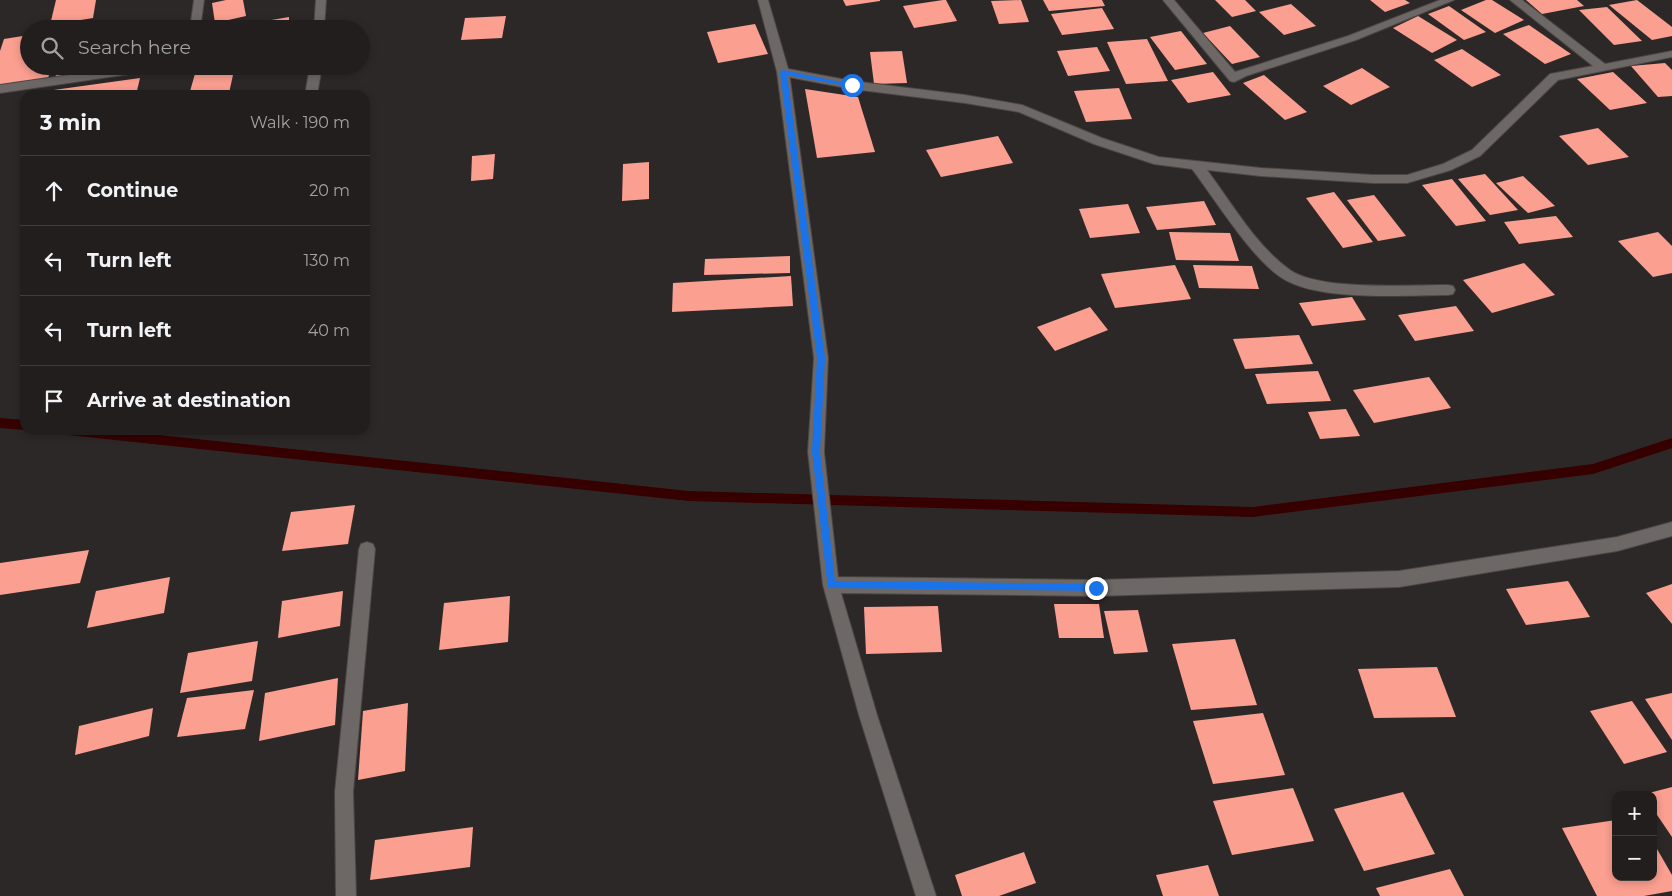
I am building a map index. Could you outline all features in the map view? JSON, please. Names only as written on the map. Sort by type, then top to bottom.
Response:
[{"type":"street","points":[[196,20],[199,0]]},
{"type":"street","points":[[320,20],[321,0]]},
{"type":"street","points":[[763,0],[783,72],[821,358],[816,452],[831,585],[868,715],[926,896]]},
{"type":"street","points":[[1168,0],[1234,78],[1242,73],[1352,38],[1449,0]]},
{"type":"street","points":[[1515,0],[1603,68]]},
{"type":"street","points":[[783,72],[852,85],[965,99],[1022,109],[1098,141],[1158,161],[1270,172],[1373,179],[1407,179],[1447,167],[1476,153],[1554,77],[1672,54]]},
{"type":"street","points":[[0,89],[96,75]]},
{"type":"street","points":[[312,90],[314,75]]},
{"type":"street","points":[[1196,165],[1263,251],[1287,275],[1308,284],[1368,289],[1448,290]]},
{"type":"street","points":[[831,585],[1096,588],[1400,579],[1618,544],[1672,529]]},
{"type":"street","points":[[346,896],[344,792],[367,549]]},
{"type":"building","points":[[56,0],[96,0],[93,18],[51,20]]},
{"type":"building","points":[[226,0],[243,0],[246,16],[228,20],[215,20],[212,3]]},
{"type":"building","points":[[843,0],[880,0],[880,1],[846,6]]},
{"type":"building","points":[[946,0],[957,21],[914,28],[903,6]]},
{"type":"building","points":[[1021,0],[1029,22],[999,24],[991,1]]},
{"type":"building","points":[[1043,0],[1102,0],[1105,6],[1049,11]]},
{"type":"building","points":[[1215,0],[1245,0],[1256,11],[1232,17]]},
{"type":"building","points":[[1370,0],[1405,0],[1410,3],[1385,12]]},
{"type":"building","points":[[1486,0],[1492,0],[1524,20],[1495,33],[1461,10]]},
{"type":"building","points":[[1526,0],[1577,0],[1584,6],[1542,14]]},
{"type":"building","points":[[1637,0],[1672,27],[1672,36],[1652,40],[1609,5]]},
{"type":"building","points":[[1291,4],[1316,26],[1284,35],[1259,12]]},
{"type":"building","points":[[1449,6],[1486,32],[1464,40],[1428,14]]},
{"type":"building","points":[[1607,7],[1642,41],[1614,45],[1579,10]]},
{"type":"building","points":[[1102,8],[1114,29],[1062,35],[1051,14]]},
{"type":"building","points":[[506,16],[502,38],[461,40],[465,18]]},
{"type":"building","points":[[1418,16],[1457,40],[1432,53],[1393,28]]},
{"type":"building","points":[[289,17],[289,20],[271,20]]},
{"type":"building","points":[[755,24],[768,54],[718,63],[707,32]]},
{"type":"building","points":[[1529,25],[1571,54],[1545,64],[1503,34]]},
{"type":"building","points":[[1230,26],[1260,57],[1232,64],[1203,33]]},
{"type":"building","points":[[1181,31],[1207,64],[1175,70],[1150,37]]},
{"type":"building","points":[[20,36],[20,75],[49,75],[48,78],[0,85],[0,51],[4,39]]},
{"type":"building","points":[[1147,39],[1168,81],[1126,84],[1107,42]]},
{"type":"building","points":[[1097,47],[1110,71],[1068,76],[1057,51]]},
{"type":"building","points":[[1462,49],[1501,75],[1472,87],[1434,60]]},
{"type":"building","points":[[902,51],[907,83],[874,84],[870,52]]},
{"type":"building","points":[[1665,63],[1672,70],[1672,96],[1658,97],[1631,66]]},
{"type":"building","points":[[1362,68],[1390,87],[1351,105],[1323,86]]},
{"type":"building","points":[[1213,72],[1231,95],[1188,103],[1171,80]]},
{"type":"building","points":[[1613,72],[1647,103],[1610,110],[1577,79]]},
{"type":"building","points":[[56,75],[80,75],[55,79]]},
{"type":"building","points":[[195,75],[233,75],[230,90],[190,90]]},
{"type":"building","points":[[1264,75],[1307,112],[1285,120],[1243,83]]},
{"type":"building","points":[[140,78],[137,90],[54,90]]},
{"type":"building","points":[[1119,88],[1132,119],[1086,122],[1074,91]]},
{"type":"building","points":[[805,89],[858,97],[875,152],[817,158]]},
{"type":"building","points":[[1598,128],[1629,157],[1588,165],[1559,136]]},
{"type":"building","points":[[998,136],[1013,163],[941,177],[926,150]]},
{"type":"building","points":[[495,154],[493,179],[471,181],[472,156]]},
{"type":"building","points":[[649,162],[649,199],[622,201],[623,164]]},
{"type":"building","points":[[1485,174],[1518,210],[1490,215],[1458,179]]},
{"type":"building","points":[[1523,176],[1555,206],[1528,213],[1496,183]]},
{"type":"building","points":[[1452,179],[1486,221],[1456,226],[1422,185]]},
{"type":"building","points":[[1334,192],[1373,242],[1343,248],[1306,198]]},
{"type":"building","points":[[1374,195],[1406,236],[1378,241],[1347,200]]},
{"type":"building","points":[[1204,201],[1216,225],[1157,230],[1146,207]]},
{"type":"building","points":[[1128,204],[1140,233],[1090,238],[1079,209]]},
{"type":"building","points":[[1556,216],[1573,237],[1519,244],[1504,222]]},
{"type":"building","points":[[1169,232],[1230,233],[1239,261],[1176,260]]},
{"type":"building","points":[[1658,232],[1672,246],[1672,273],[1653,277],[1618,241]]},
{"type":"building","points":[[790,256],[790,273],[704,275],[705,259]]},
{"type":"building","points":[[1524,263],[1555,295],[1492,313],[1463,280]]},
{"type":"building","points":[[1175,265],[1191,299],[1115,308],[1101,274]]},
{"type":"building","points":[[1193,265],[1252,266],[1259,289],[1199,288]]},
{"type":"building","points":[[791,276],[793,306],[672,312],[673,283]]},
{"type":"building","points":[[1352,297],[1366,320],[1312,326],[1299,303]]},
{"type":"building","points":[[1456,306],[1474,331],[1415,341],[1398,315]]},
{"type":"building","points":[[1090,307],[1108,330],[1055,351],[1037,327]]},
{"type":"building","points":[[1299,335],[1313,364],[1245,369],[1233,339]]},
{"type":"building","points":[[1318,371],[1331,401],[1267,404],[1255,374]]},
{"type":"building","points":[[1429,377],[1451,408],[1374,423],[1353,390]]},
{"type":"building","points":[[1346,409],[1360,436],[1320,439],[1308,412]]},
{"type":"building","points":[[355,505],[348,544],[282,551],[291,512]]},
{"type":"building","points":[[89,550],[80,583],[0,595],[0,563]]},
{"type":"building","points":[[170,577],[164,613],[87,628],[96,591]]},
{"type":"building","points":[[1568,581],[1590,617],[1526,625],[1506,589]]},
{"type":"building","points":[[1672,584],[1672,624],[1646,593]]},
{"type":"building","points":[[343,591],[340,626],[278,638],[282,601]]},
{"type":"building","points":[[510,596],[508,642],[439,650],[444,603]]},
{"type":"building","points":[[1054,604],[1099,604],[1104,638],[1059,638]]},
{"type":"building","points":[[938,606],[942,652],[866,654],[864,607]]},
{"type":"building","points":[[1138,610],[1148,652],[1114,654],[1104,611]]},
{"type":"building","points":[[1235,639],[1257,705],[1191,710],[1172,644]]},
{"type":"building","points":[[258,641],[252,681],[180,693],[188,653]]},
{"type":"building","points":[[1437,667],[1456,717],[1374,718],[1358,669]]},
{"type":"building","points":[[338,678],[335,725],[259,741],[265,693]]},
{"type":"building","points":[[254,690],[245,729],[177,737],[187,698]]},
{"type":"building","points":[[1672,693],[1672,740],[1645,699]]},
{"type":"building","points":[[1632,701],[1667,752],[1624,764],[1590,711]]},
{"type":"building","points":[[408,703],[405,771],[358,780],[363,711]]},
{"type":"building","points":[[153,708],[149,736],[75,755],[79,726]]},
{"type":"building","points":[[1263,713],[1285,775],[1213,784],[1193,721]]},
{"type":"building","points":[[1672,787],[1672,837],[1657,815],[1657,791]]},
{"type":"building","points":[[1293,788],[1314,841],[1232,855],[1213,801]]},
{"type":"building","points":[[1403,792],[1435,854],[1364,871],[1334,809]]},
{"type":"building","points":[[1612,821],[1612,881],[1657,881],[1657,849],[1672,875],[1672,891],[1644,896],[1597,896],[1562,828]]},
{"type":"building","points":[[473,827],[470,867],[370,880],[375,840]]},
{"type":"building","points":[[1024,852],[1036,883],[999,896],[962,896],[955,875]]},
{"type":"building","points":[[1208,865],[1219,896],[1163,896],[1156,875]]},
{"type":"building","points":[[1450,869],[1464,896],[1380,896],[1376,888]]},
{"type":"waterway","points":[[0,423],[20,425]]},
{"type":"waterway","points":[[115,435],[689,496],[1253,512],[1593,469],[1672,443]]},
{"type":"route","points":[[852,85],[783,72],[821,358],[816,452],[831,585],[1096,588]]}]
